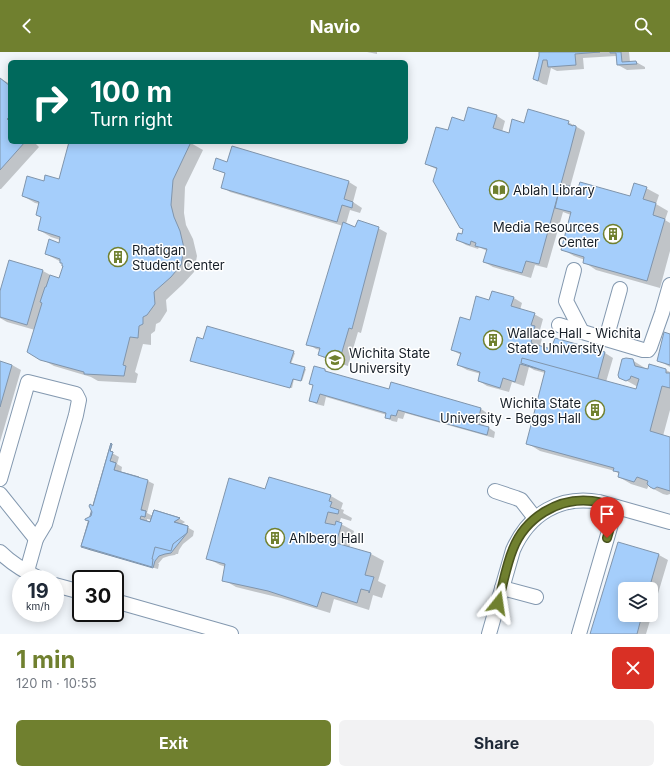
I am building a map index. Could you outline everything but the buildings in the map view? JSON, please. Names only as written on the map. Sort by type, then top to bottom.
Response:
[{"type":"street","points":[[574,270],[566,300],[582,332]]},
{"type":"street","points":[[559,325],[643,350],[648,350],[662,313],[670,285]]},
{"type":"street","points":[[606,339],[620,289]]},
{"type":"street","points":[[0,479],[28,382],[76,394],[79,400],[76,415],[45,524],[36,539],[28,570]]},
{"type":"street","points":[[495,492],[521,500],[535,518]]},
{"type":"street","points":[[0,494],[36,539]]},
{"type":"street","points":[[489,634],[516,542],[535,518],[551,508],[574,501],[592,501],[670,522]]},
{"type":"street","points":[[579,634],[616,507]]},
{"type":"street","points":[[0,552],[7,559],[24,570]]},
{"type":"street","points":[[502,588],[536,597]]},
{"type":"street","points":[[124,604],[231,634]]},
{"type":"place","name":"Ablah Library","points":[[499,190]]},
{"type":"place","name":"Media Resources Center","points":[[613,234]]},
{"type":"place","name":"Rhatigan Student Center","points":[[118,257]]},
{"type":"place","name":"Wallace Hall - Wichita State University","points":[[493,340]]},
{"type":"place","name":"Wichita State University","points":[[335,360]]},
{"type":"place","name":"Wichita State University - Beggs Hall","points":[[595,410]]},
{"type":"place","name":"Ahlberg Hall","points":[[275,538]]},
{"type":"route","points":[[498,603],[516,542],[528,525],[540,514],[551,508],[574,501],[583,500],[599,502],[616,507],[607,538]]}]
